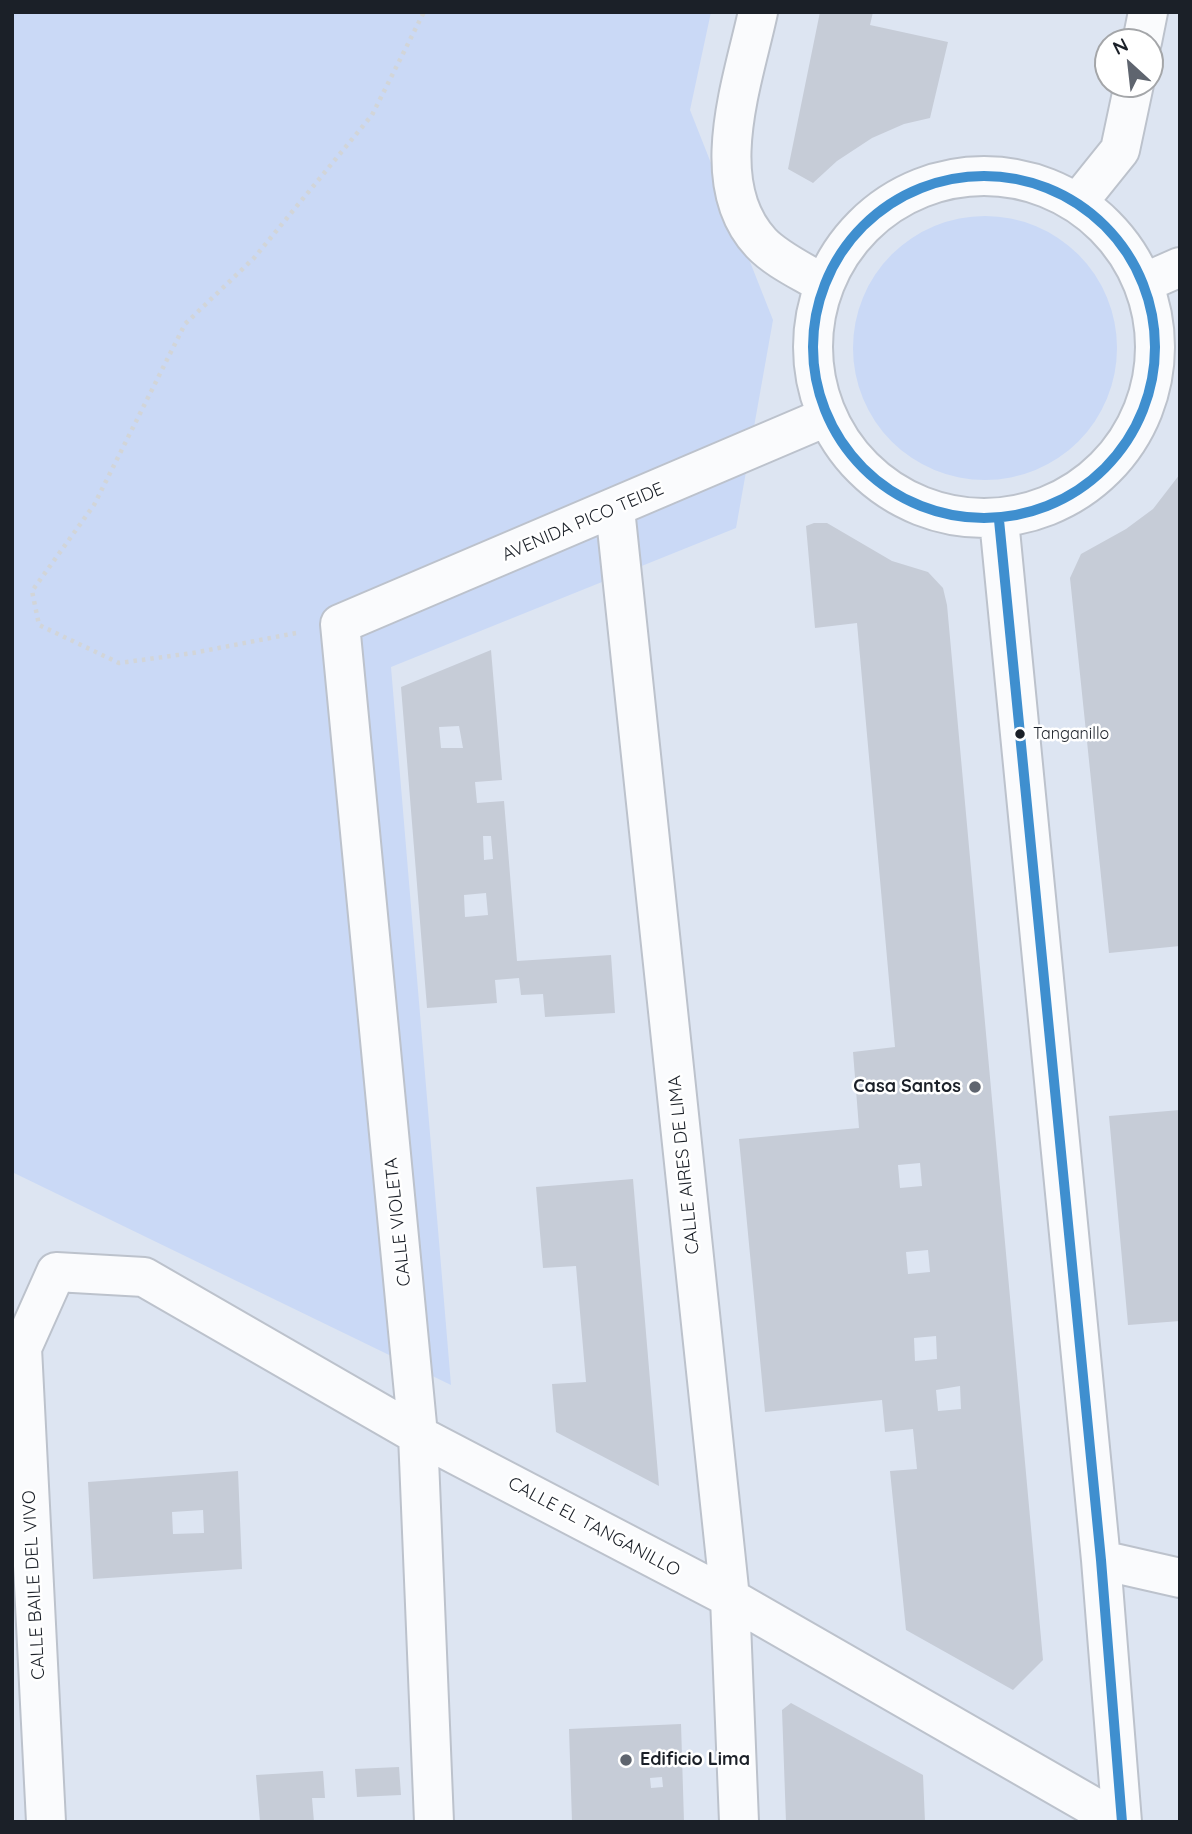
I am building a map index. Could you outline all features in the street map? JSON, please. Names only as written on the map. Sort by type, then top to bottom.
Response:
[{"type":"street","points":[[758,12],[734,125],[732,176],[740,215],[762,244],[823,284]]},
{"type":"street","points":[[1079,201],[1120,150],[1131,98]]},
{"type":"street","points":[[964,175],[1026,179],[1079,201],[1163,275],[1159,338],[1166,397],[1120,456],[1066,500],[999,520],[929,512],[867,476],[826,417],[813,374],[812,328],[823,284],[856,231],[905,194],[964,175]]},
{"type":"street","name":"AVENIDA PICO TEIDE","points":[[340,624],[826,417]]},
{"type":"street","name":"CALLE AIRES DE LIMA","points":[[615,509],[730,1598],[739,1822]]},
{"type":"street","points":[[999,520],[1101,1560],[1121,1822]]},
{"type":"street","name":"CALLE VIOLETA","points":[[340,624],[418,1435],[434,1822]]},
{"type":"street","name":"CALLE EL TANGANILLO","points":[[56,1272],[144,1277],[418,1435],[730,1598],[1121,1822]]},
{"type":"street","name":"CALLE BAILE DEL VIVO","points":[[46,1822],[22,1348],[56,1272]]},
{"type":"street","points":[[1101,1560],[1180,1578]]},
{"type":"path","points":[[340,624],[193,653],[119,663],[39,625],[32,591],[94,505],[185,324],[254,258],[372,115],[424,12]]},
{"type":"shaded area","points":[[12,12],[711,12],[690,110],[773,320],[736,528],[391,667],[451,1385],[12,1172]]},
{"type":"shaded area","points":[[985,216],[1011,219],[1035,226],[1069,246],[1087,264],[1107,298],[1114,322],[1117,348],[1114,374],[1107,398],[1087,432],[1069,450],[1035,470],[1011,477],[985,480],[959,477],[935,470],[901,450],[883,432],[863,398],[856,374],[853,348],[856,322],[863,298],[883,264],[901,246],[935,226],[959,219]]},
{"type":"building","points":[[820,12],[873,12],[870,25],[948,42],[930,118],[904,124],[872,138],[837,161],[813,183],[788,169]]},
{"type":"building","points":[[1180,474],[1180,946],[1109,953],[1070,578],[1081,554],[1126,529],[1153,509]]},
{"type":"building","points":[[827,523],[892,561],[928,572],[943,588],[947,605],[1043,1660],[1013,1690],[906,1630],[890,1471],[917,1469],[913,1429],[885,1432],[882,1400],[765,1412],[739,1139],[859,1128],[853,1052],[895,1047],[857,623],[815,628],[806,526]],"holes":[[[920,1163],[922,1186],[900,1188],[898,1165]],[[928,1250],[930,1272],[908,1274],[906,1252]],[[936,1336],[937,1359],[915,1361],[914,1338]],[[960,1386],[961,1409],[938,1411],[936,1390]]]},
{"type":"building","points":[[491,650],[502,780],[475,782],[477,803],[504,801],[517,961],[611,955],[615,1013],[545,1017],[543,994],[521,995],[519,978],[495,980],[497,1003],[427,1008],[401,687]],"holes":[[[459,726],[463,748],[441,748],[439,727]],[[483,836],[491,836],[493,859],[484,860]],[[486,893],[488,915],[465,917],[464,895]]]},
{"type":"building","points":[[1180,1110],[1180,1321],[1128,1325],[1109,1116]]},
{"type":"building","points":[[633,1179],[659,1486],[556,1432],[552,1384],[586,1382],[576,1266],[543,1268],[536,1187]]},
{"type":"building","points":[[238,1471],[242,1569],[93,1579],[88,1482]],"holes":[[[203,1510],[204,1533],[173,1534],[172,1512]]]},
{"type":"building","points":[[791,1703],[923,1775],[925,1822],[786,1822],[782,1710]]},
{"type":"building","name":"Edificio Lima","points":[[681,1724],[684,1822],[572,1822],[569,1729]],"holes":[[[662,1777],[663,1787],[651,1788],[650,1778]]]},
{"type":"building","points":[[399,1767],[401,1795],[357,1797],[355,1769]]},
{"type":"building","points":[[323,1771],[325,1798],[312,1798],[314,1822],[260,1822],[256,1775]]},
{"type":"transit line","points":[[967,176],[1001,176],[1034,183],[1065,196],[1093,215],[1116,238],[1135,266],[1148,297],[1155,330],[1155,347],[1155,364],[1148,397],[1135,428],[1116,456],[1093,479],[1065,498],[1034,511],[1001,518],[967,518],[934,511],[903,498],[875,479],[852,456],[833,428],[820,397],[813,364],[813,330],[820,297],[833,266],[852,238],[875,215],[903,196],[934,183],[967,176]]},
{"type":"transit line","points":[[999,520],[1101,1560],[1122,1822]]},
{"type":"place","name":"Tanganillo","points":[[1020,734]]},
{"type":"place","name":"Casa Santos","points":[[975,1087]]},
{"type":"place","name":"Edificio Lima","points":[[626,1760]]}]
